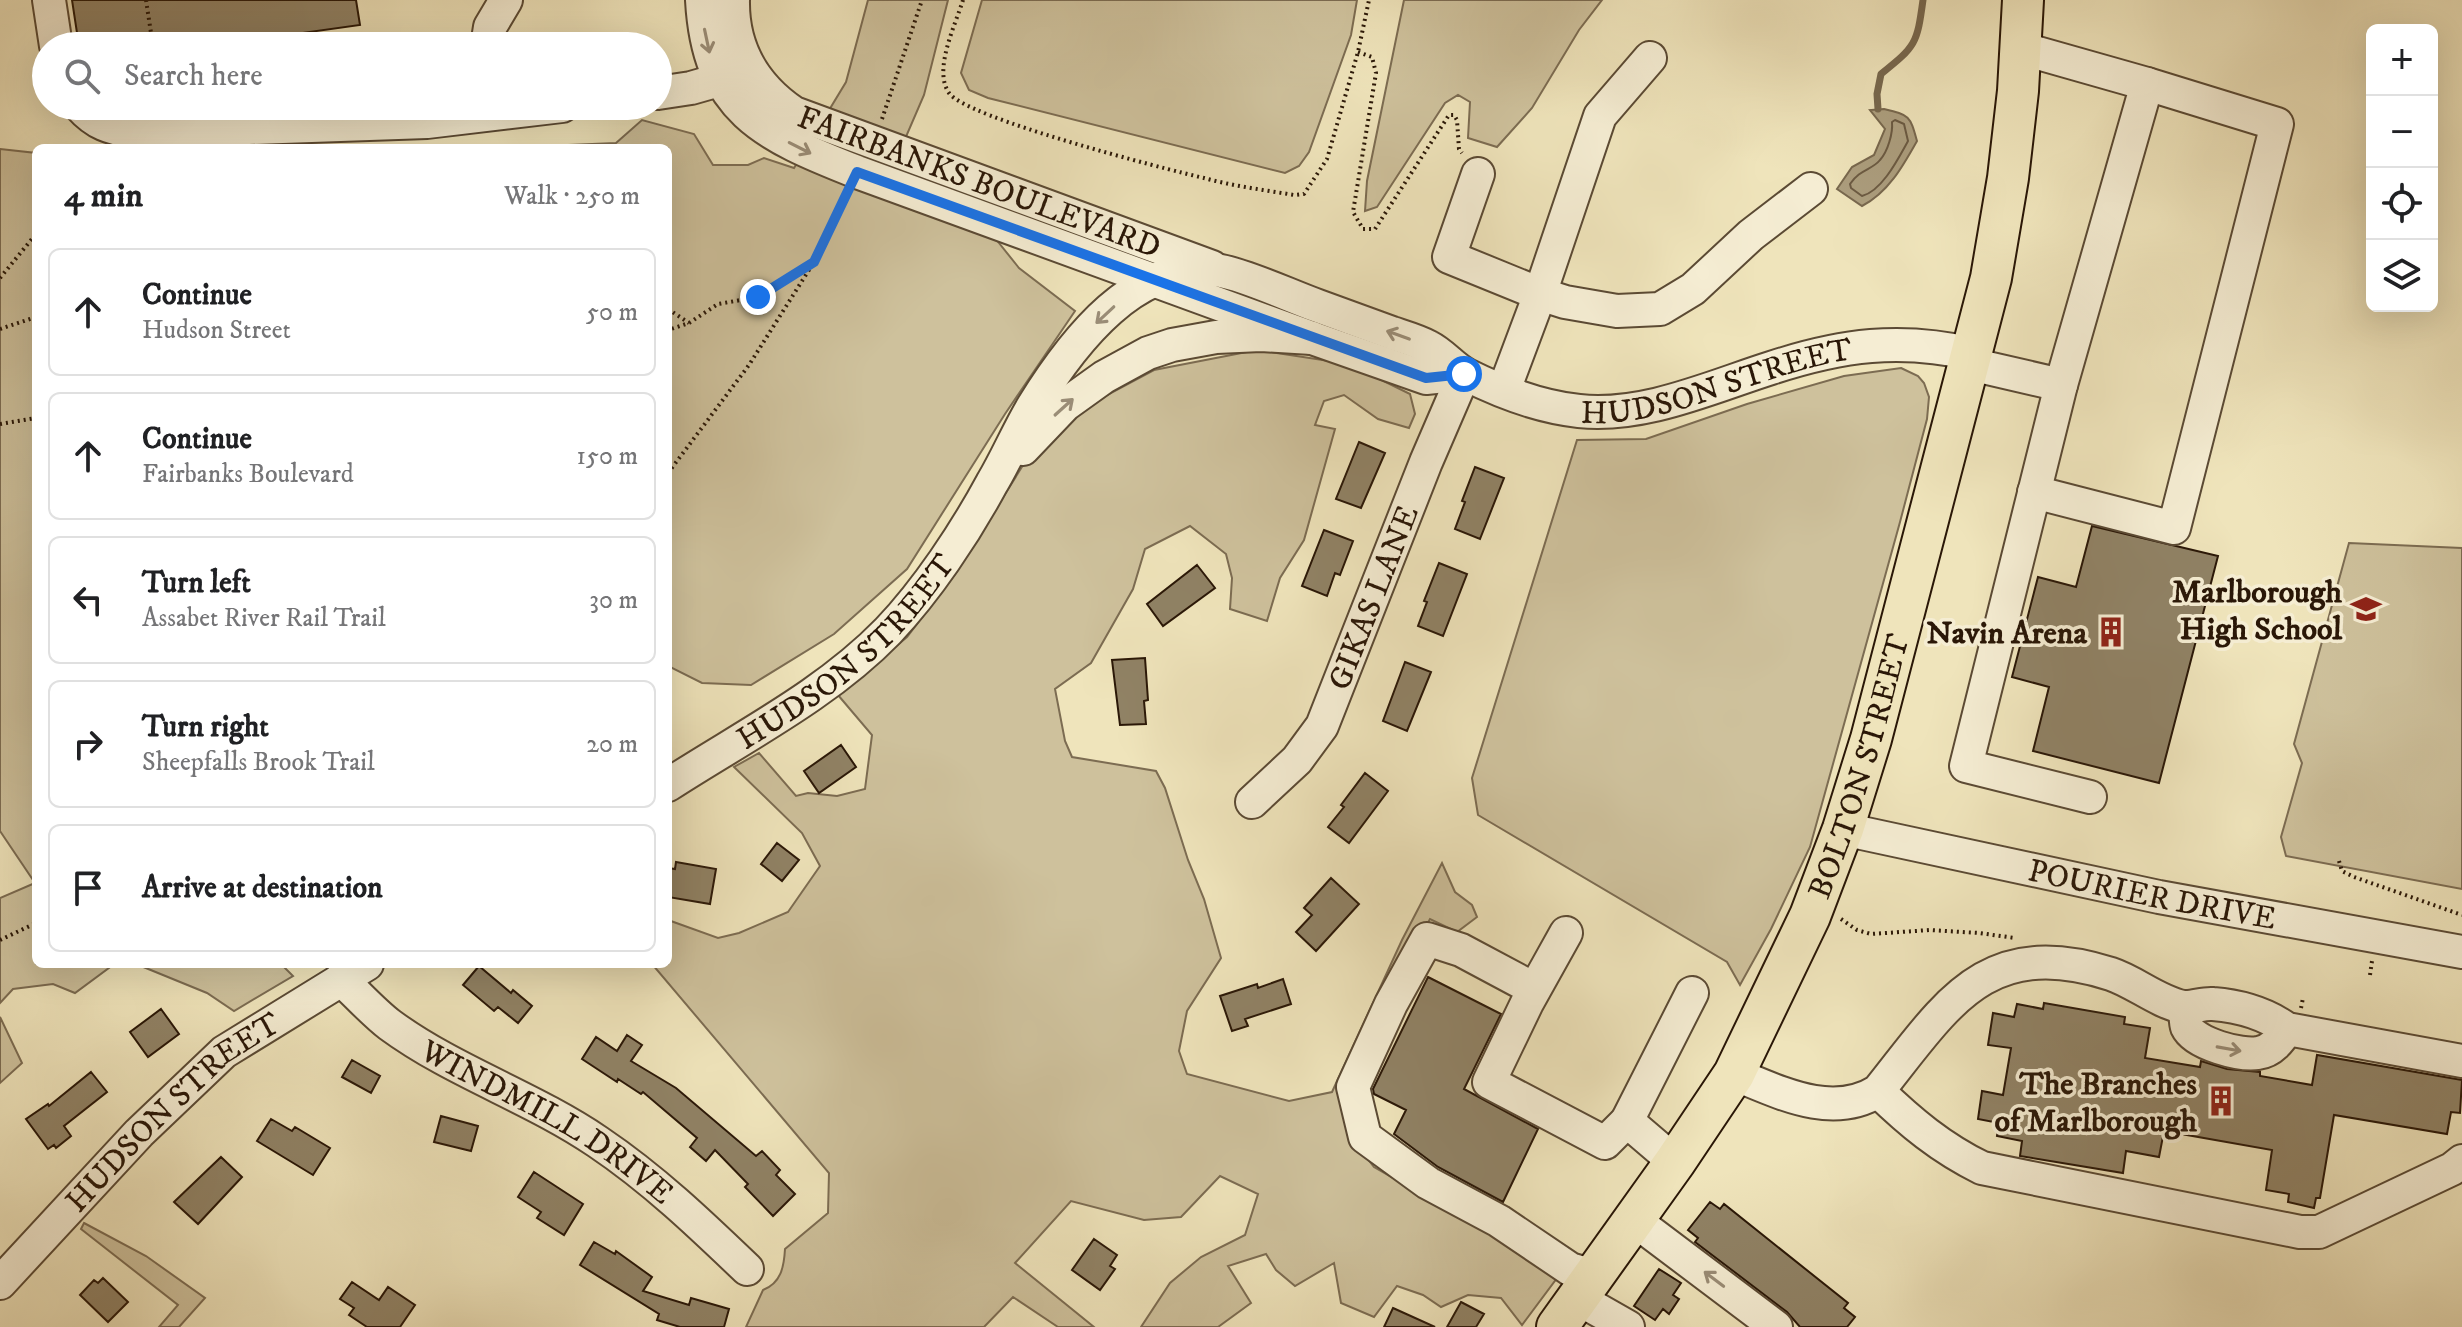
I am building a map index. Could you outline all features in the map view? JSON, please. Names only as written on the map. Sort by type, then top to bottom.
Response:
[{"type":"main road","name":"BOLTON STREET","points":[[1576,1300],[1734,1074],[1810,916],[1843,829],[1871,739],[1973,354],[2005,200],[2023,0]]},
{"type":"street","points":[[49,0],[54,32]]},
{"type":"street","points":[[489,32],[506,0]]},
{"type":"street","points":[[702,0],[707,45],[720,81]]},
{"type":"street","points":[[672,90],[720,81],[750,70],[738,37],[733,0]]},
{"type":"street","points":[[2020,48],[2277,124],[2174,528],[2034,492]]},
{"type":"street","points":[[1504,390],[1600,116],[1650,58]]},
{"type":"street","name":"FAIRBANKS BOULEVARD","points":[[750,70],[768,94],[794,113],[1222,271]]},
{"type":"street","name":"FAIRBANKS BOULEVARD","points":[[720,81],[742,109],[807,152],[1312,338]]},
{"type":"street","points":[[2090,797],[1966,766],[2063,376],[2147,84]]},
{"type":"street","points":[[93,120],[109,128],[133,132],[197,120]]},
{"type":"street","points":[[375,120],[438,120]]},
{"type":"street","points":[[1478,174],[1449,257],[1540,294],[1592,308],[1617,311],[1660,309],[1693,289],[1751,235],[1811,189]]},
{"type":"street","name":"HUDSON STREET","points":[[672,782],[785,711],[870,648],[912,603],[992,484],[1032,408],[1082,338],[1116,305],[1156,280],[1178,273],[1222,271],[1430,347],[1464,374],[1504,390],[1559,408],[1584,411],[1608,411],[1659,403],[1798,359],[1852,347],[1903,343],[1942,347],[2063,376]]},
{"type":"street","name":"HUDSON STREET","points":[[992,484],[1065,405],[1104,377],[1148,353],[1172,345],[1216,337],[1261,335],[1312,338],[1426,378],[1464,374]]},
{"type":"street","name":"GIKAS LANE","points":[[1252,802],[1297,760],[1322,726],[1464,374]]},
{"type":"street","name":"POURIER DRIVE","points":[[1843,829],[2159,897],[2462,952]]},
{"type":"street","points":[[1566,933],[1534,989],[1489,1082],[1605,1143],[1627,1121],[1692,993]]},
{"type":"street","points":[[1534,989],[1461,950],[1427,939],[1391,1004],[1353,1087],[1365,1137],[1428,1183],[1499,1221],[1570,1269],[1576,1300],[1628,1327]]},
{"type":"street","points":[[1734,1074],[1790,1097],[1818,1103],[1842,1104],[1869,1096],[1878,1091],[1957,996],[1992,972],[2039,964],[2083,966],[2114,975],[2185,1007],[2212,1004],[2269,1016],[2287,1029],[2462,1061]]},
{"type":"street","name":"HUDSON STREET","points":[[0,1283],[139,1133],[224,1052],[354,971]]},
{"type":"street","name":"WINDMILL DRIVE","points":[[354,971],[389,1024],[437,1055],[528,1100],[597,1141],[677,1201],[747,1269]]},
{"type":"street","points":[[1878,1091],[1921,1132],[1982,1168],[2300,1232],[2319,1232],[2452,1169],[2462,1161]]},
{"type":"street","points":[[1627,1121],[1675,1162]]},
{"type":"street","points":[[1634,1220],[1776,1327]]},
{"type":"path","points":[[146,0],[151,32]]},
{"type":"path","points":[[871,143],[885,113],[922,0]]},
{"type":"path","points":[[963,0],[941,72],[948,92],[957,102],[1018,126],[1206,179],[1294,195],[1304,194],[1327,159],[1358,52],[1369,0]]},
{"type":"path","points":[[1358,52],[1372,57],[1376,73],[1353,212],[1363,229],[1375,229],[1449,115],[1454,115],[1457,120],[1459,149],[1478,174]]},
{"type":"path","points":[[672,468],[749,365],[814,262],[857,172]]},
{"type":"path","points":[[0,278],[32,239]]},
{"type":"path","points":[[672,329],[689,323],[718,304],[758,297],[814,262]]},
{"type":"path","points":[[672,312],[689,323]]},
{"type":"path","points":[[0,329],[32,318]]},
{"type":"path","points":[[0,424],[32,419]]},
{"type":"path","points":[[2339,861],[2342,871],[2354,877],[2462,915]]},
{"type":"path","points":[[1835,916],[1857,930],[1871,934],[1930,930],[1979,933],[2024,942]]},
{"type":"path","points":[[0,940],[32,925]]},
{"type":"shaded area","points":[[868,0],[948,0],[924,95],[880,197],[991,233],[1019,268],[1075,311],[1005,414],[907,569],[834,634],[751,685],[702,683],[672,668],[672,144],[592,144],[616,143],[642,120],[694,134],[713,165],[748,165],[764,158],[794,168],[846,82]]},
{"type":"shaded area","points":[[982,0],[1357,0],[1351,35],[1309,152],[1299,166],[1285,173],[988,98],[969,90],[961,73]]},
{"type":"shaded area","points":[[1404,0],[1602,0],[1579,30],[1532,108],[1497,147],[1468,138],[1470,102],[1458,95],[1445,103],[1377,207],[1365,211],[1367,181]]},
{"type":"shaded area","points":[[0,149],[32,153],[32,879],[0,831]]},
{"type":"shaded area","points":[[1257,350],[1349,364],[1410,394],[1415,414],[1409,428],[1378,419],[1344,395],[1324,401],[1315,425],[1335,429],[1304,540],[1280,578],[1267,621],[1230,609],[1232,578],[1226,554],[1190,526],[1145,549],[1133,589],[1091,663],[1055,689],[1065,741],[1072,757],[1156,771],[1165,788],[1204,899],[1221,958],[1187,1011],[1179,1051],[1187,1074],[1289,1101],[1332,1092],[1402,940],[1442,863],[1455,892],[1472,905],[1477,917],[1457,932],[1430,919],[1383,1002],[1349,1135],[1374,1167],[1560,1274],[1522,1325],[1501,1298],[1468,1295],[1441,1307],[1423,1295],[1397,1286],[1374,1317],[1341,1303],[1334,1263],[1295,1286],[1276,1270],[1266,1254],[1228,1266],[1251,1303],[1218,1327],[1141,1327],[1170,1283],[1201,1257],[1245,1235],[1258,1194],[1220,1176],[1181,1217],[1144,1220],[1071,1201],[1015,1263],[1094,1327],[1058,1327],[1013,1297],[984,1327],[746,1327],[763,1290],[774,1283],[780,1274],[785,1249],[828,1213],[829,1173],[655,968],[672,968],[672,921],[718,938],[739,933],[788,912],[820,866],[802,833],[734,767],[759,753],[796,796],[808,793],[837,796],[865,789],[872,735],[838,695],[907,637],[956,573],[1025,462],[1092,403],[1154,370]]},
{"type":"shaded area","points":[[1901,368],[1918,376],[1924,383],[1929,397],[1927,419],[1810,847],[1740,985],[1727,962],[1478,815],[1472,778],[1577,440],[1646,439],[1747,404],[1844,376]]},
{"type":"shaded area","points":[[2349,543],[2462,548],[2462,889],[2286,856],[2281,837],[2302,763],[2294,744]]},
{"type":"shaded area","points":[[32,884],[32,968],[109,968],[75,993],[53,984],[13,989],[0,1003],[0,898]]},
{"type":"shaded area","points":[[146,968],[285,968],[293,976],[234,1011],[207,993]]},
{"type":"shaded area","points":[[0,1017],[22,1063],[0,1083]]},
{"type":"shaded area","points":[[84,1223],[146,1256],[205,1298],[179,1327],[159,1327],[178,1305],[81,1229]]},
{"type":"water","points":[[1884,109],[1908,118],[1917,141],[1887,186],[1862,206],[1837,189],[1852,167],[1874,155],[1885,129],[1870,110]]},
{"type":"building","points":[[72,0],[356,0],[360,25],[310,32],[77,32]]},
{"type":"building","points":[[1359,442],[1385,453],[1361,508],[1336,499]]},
{"type":"building","points":[[1475,467],[1504,478],[1480,539],[1455,529]]},
{"type":"building","name":"Navin Arena","points":[[2092,526],[2218,556],[2159,783],[2033,751],[2049,687],[2012,677],[2038,577],[2076,587]]},
{"type":"building","points":[[1324,530],[1353,541],[1340,575],[1335,573],[1327,596],[1302,586]]},
{"type":"building","points":[[1439,563],[1467,574],[1443,636],[1418,626]]},
{"type":"building","points":[[1197,565],[1215,588],[1163,626],[1147,604]]},
{"type":"building","points":[[1145,658],[1146,724],[1120,725],[1112,660]]},
{"type":"building","points":[[1405,662],[1431,672],[1407,731],[1383,721]]},
{"type":"building","points":[[841,745],[856,767],[819,793],[804,771]]},
{"type":"building","points":[[1365,773],[1388,791],[1349,843],[1328,827]]},
{"type":"building","points":[[777,843],[799,860],[782,881],[761,864]]},
{"type":"building","points":[[676,862],[716,869],[710,904],[672,898],[672,869],[675,869]]},
{"type":"building","points":[[1331,878],[1359,904],[1316,951],[1296,932],[1312,915],[1304,908]]},
{"type":"building","points":[[477,968],[481,968],[532,1006],[518,1023],[498,1007],[494,1011],[463,985]]},
{"type":"building","points":[[1428,977],[1501,1014],[1464,1089],[1538,1129],[1503,1202],[1438,1167],[1394,1134],[1406,1110],[1374,1094],[1373,1089]]},
{"type":"building","points":[[1283,979],[1291,1004],[1245,1019],[1248,1026],[1232,1031],[1220,996]]},
{"type":"building","name":"The Branches of Marlborough","points":[[2044,1003],[2125,1017],[2124,1024],[2150,1028],[2145,1058],[2200,1067],[2201,1061],[2312,1085],[2317,1055],[2462,1080],[2460,1113],[2451,1112],[2447,1134],[2334,1115],[2320,1198],[2316,1198],[2314,1208],[2288,1202],[2289,1194],[2266,1190],[2272,1150],[2164,1131],[2159,1157],[2126,1151],[2123,1173],[2020,1156],[2022,1141],[1997,1136],[1999,1123],[1978,1119],[1982,1091],[2003,1095],[2011,1048],[1988,1045],[1993,1013],[2014,1017],[2017,1004],[2043,1009]]},
{"type":"building","points":[[161,1009],[179,1034],[148,1057],[130,1032]]},
{"type":"building","points":[[627,1035],[642,1045],[631,1061],[676,1088],[756,1156],[762,1151],[780,1170],[776,1175],[795,1194],[773,1216],[715,1150],[706,1161],[690,1147],[697,1138],[643,1092],[641,1094],[618,1079],[617,1082],[582,1059],[596,1037],[617,1051]]},
{"type":"building","points":[[352,1060],[380,1076],[371,1093],[342,1077]]},
{"type":"building","points":[[91,1072],[107,1092],[64,1126],[71,1136],[56,1148],[54,1145],[48,1149],[26,1119],[49,1106]]},
{"type":"building","points":[[441,1116],[478,1126],[471,1151],[434,1142]]},
{"type":"building","points":[[271,1119],[292,1131],[295,1127],[330,1148],[313,1175],[257,1141]]},
{"type":"building","points":[[221,1157],[242,1177],[198,1224],[174,1202]]},
{"type":"building","points":[[534,1172],[583,1204],[564,1235],[537,1218],[541,1212],[518,1197]]},
{"type":"building","points":[[1710,1202],[1720,1209],[1724,1204],[1848,1303],[1844,1308],[1855,1317],[1847,1327],[1800,1327],[1787,1312],[1695,1242],[1698,1238],[1688,1230]]},
{"type":"building","points":[[1094,1239],[1117,1255],[1110,1266],[1115,1269],[1100,1290],[1072,1270]]},
{"type":"building","points":[[594,1242],[615,1254],[616,1251],[652,1277],[643,1291],[689,1305],[691,1298],[729,1309],[724,1327],[680,1327],[657,1320],[659,1314],[580,1265]]},
{"type":"building","points":[[1659,1269],[1681,1283],[1673,1295],[1679,1299],[1669,1314],[1663,1309],[1655,1320],[1634,1306]]},
{"type":"building","points":[[103,1278],[128,1302],[108,1322],[80,1295],[94,1280],[98,1283]]},
{"type":"building","points":[[352,1282],[379,1300],[388,1287],[415,1305],[400,1327],[367,1327],[349,1315],[354,1308],[340,1299]]},
{"type":"building","points":[[1461,1302],[1484,1314],[1476,1327],[1447,1327]]},
{"type":"building","points":[[1393,1308],[1435,1327],[1384,1327]]},
{"type":"waterway","points":[[1878,109],[1881,74],[1913,43],[1923,0]]},
{"type":"place","name":"Marlborough High School","points":[[2366,609]]},
{"type":"place","name":"Navin Arena","points":[[2111,632]]},
{"type":"place","name":"The Branches of Marlborough","points":[[2221,1101]]},
{"type":"route","points":[[758,297],[814,262],[857,172],[1426,378],[1464,374]]}]
